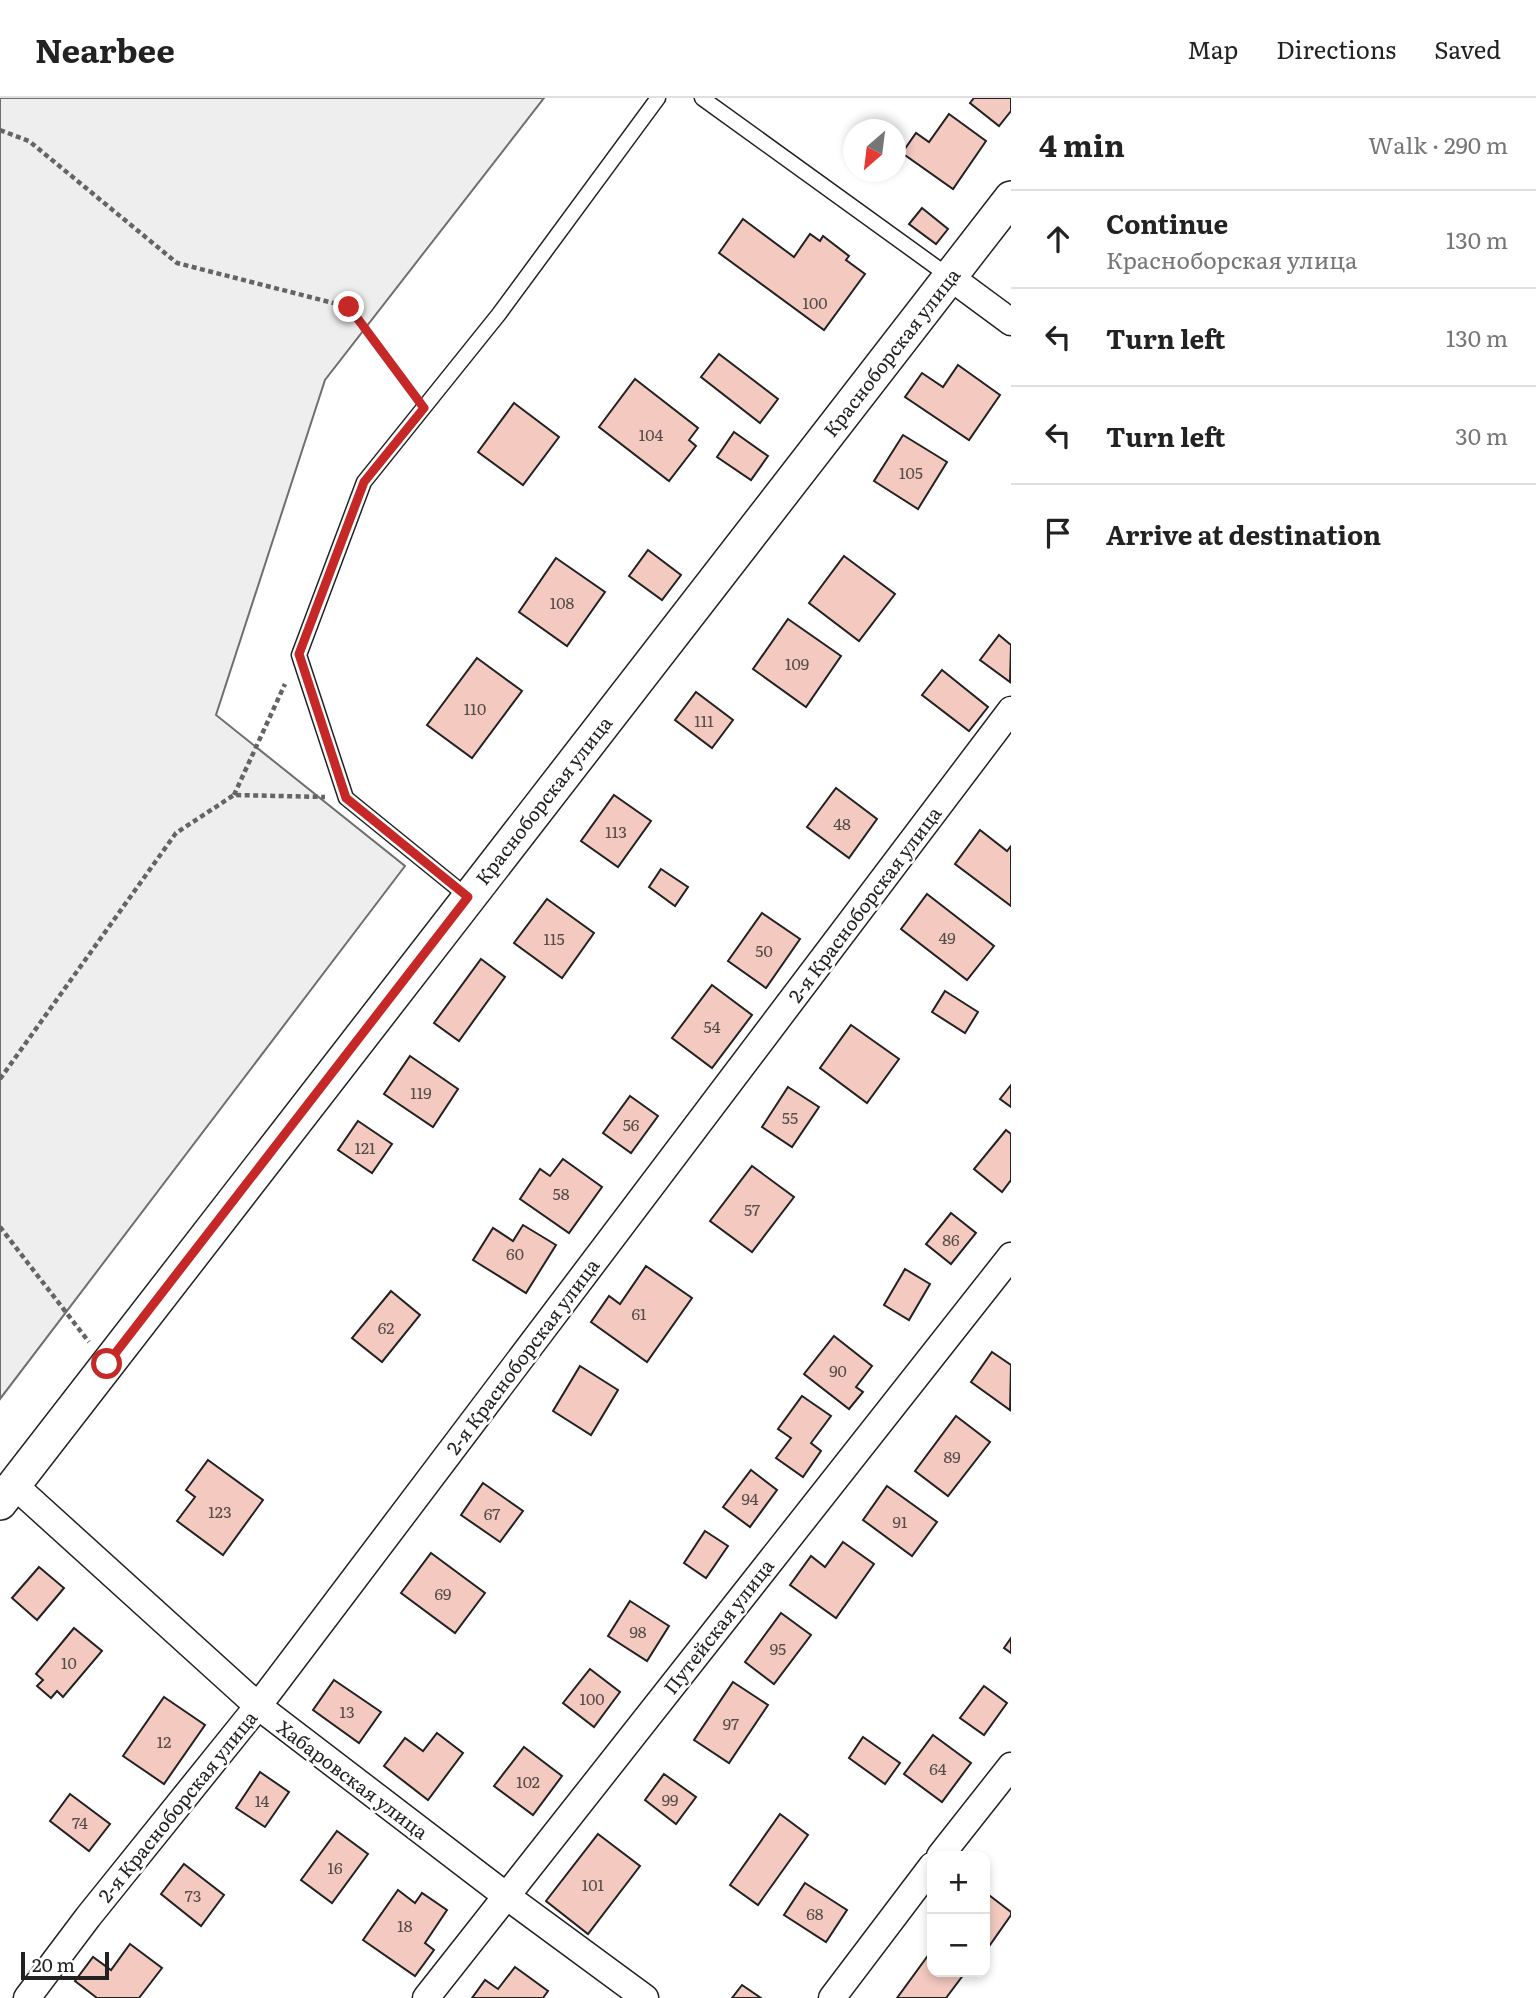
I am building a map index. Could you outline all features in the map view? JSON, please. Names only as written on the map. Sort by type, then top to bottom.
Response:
[{"type":"street","name":"Красноборская улица","points":[[7,1494],[1011,198]]},
{"type":"street","points":[[950,276],[1011,322]]},
{"type":"street","name":"2-я Красноборская улица","points":[[27,1998],[88,1917],[258,1706],[1011,710]]},
{"type":"street","name":"Путейская улица","points":[[426,1998],[1011,1255]]},
{"type":"street","name":"Хабаровская улица","points":[[7,1494],[258,1706],[645,1998]]},
{"type":"street","points":[[944,1851],[1011,1766]]},
{"type":"street","points":[[832,1998],[927,1874]]},
{"type":"lane","points":[[468,897],[346,798],[299,654],[364,482],[499,314],[658,98]]},
{"type":"lane","points":[[702,98],[950,276]]},
{"type":"path","points":[[0,130],[29,141],[177,262],[349,307],[424,408]]},
{"type":"path","points":[[0,1079],[176,833],[234,795],[299,654]]},
{"type":"path","points":[[234,795],[346,798]]},
{"type":"path","points":[[0,1227],[107,1364]]},
{"type":"shaded area","points":[[0,98],[544,98],[325,380],[216,715],[405,866],[0,1399]]},
{"type":"building","points":[[974,98],[1011,98],[1011,111],[999,126],[970,103]]},
{"type":"building","points":[[949,114],[986,141],[953,189],[906,156],[906,147],[916,133],[929,142]]},
{"type":"building","points":[[922,208],[948,229],[936,244],[909,224]]},
{"type":"building","points":[[743,219],[794,257],[810,234],[820,241],[823,236],[849,256],[846,260],[865,274],[824,330],[719,253]]},
{"type":"building","points":[[719,354],[778,399],[760,423],[701,377]]},
{"type":"building","points":[[958,365],[1000,395],[969,440],[905,397],[922,373],[943,387]]},
{"type":"building","points":[[635,379],[698,428],[689,440],[696,446],[669,481],[599,427]]},
{"type":"building","points":[[514,403],[559,437],[523,485],[478,452]]},
{"type":"building","points":[[734,432],[768,456],[751,480],[717,457]]},
{"type":"building","points":[[903,435],[947,462],[918,509],[874,481]]},
{"type":"building","points":[[648,550],[681,575],[662,600],[629,576]]},
{"type":"building","points":[[844,556],[895,594],[859,641],[809,603]]},
{"type":"building","points":[[556,558],[605,592],[567,646],[519,612]]},
{"type":"building","points":[[788,619],[841,656],[806,707],[753,669]]},
{"type":"building","points":[[999,635],[1011,645],[1010,682],[980,660]]},
{"type":"building","points":[[477,658],[522,691],[472,758],[427,725]]},
{"type":"building","points":[[942,670],[988,707],[969,731],[922,695]]},
{"type":"building","points":[[696,692],[733,720],[712,748],[675,720]]},
{"type":"building","points":[[836,788],[877,819],[849,858],[807,827]]},
{"type":"building","points":[[614,795],[651,821],[618,867],[581,841]]},
{"type":"building","points":[[980,830],[1007,851],[1011,846],[1011,906],[955,864]]},
{"type":"building","points":[[661,869],[688,887],[675,906],[649,887]]},
{"type":"building","points":[[927,894],[994,946],[967,980],[901,929]]},
{"type":"building","points":[[547,899],[594,933],[562,978],[514,943]]},
{"type":"building","points":[[762,913],[800,939],[766,988],[728,961]]},
{"type":"building","points":[[481,959],[505,977],[459,1041],[434,1023]]},
{"type":"building","points":[[712,985],[752,1015],[712,1068],[672,1038]]},
{"type":"building","points":[[945,991],[978,1012],[965,1033],[932,1012]]},
{"type":"building","points":[[851,1025],[899,1059],[867,1103],[820,1068]]},
{"type":"building","points":[[410,1056],[458,1089],[433,1127],[384,1094]]},
{"type":"building","points":[[1011,1085],[1011,1107],[1000,1099]]},
{"type":"building","points":[[788,1087],[819,1107],[792,1147],[762,1127]]},
{"type":"building","points":[[630,1096],[658,1116],[631,1153],[603,1133]]},
{"type":"building","points":[[358,1121],[392,1144],[372,1173],[338,1150]]},
{"type":"building","points":[[1006,1130],[1011,1134],[1011,1180],[1002,1192],[974,1169]]},
{"type":"building","points":[[563,1159],[602,1187],[569,1233],[520,1199],[540,1169],[550,1176]]},
{"type":"building","points":[[752,1166],[794,1197],[752,1252],[710,1221]]},
{"type":"building","points":[[951,1213],[976,1233],[951,1264],[926,1244]]},
{"type":"building","points":[[523,1225],[556,1245],[526,1293],[473,1260],[493,1228],[513,1241]]},
{"type":"building","points":[[646,1266],[692,1298],[647,1362],[591,1322],[609,1296],[620,1304]]},
{"type":"building","points":[[905,1269],[930,1284],[909,1320],[884,1305]]},
{"type":"building","points":[[391,1291],[420,1315],[382,1362],[352,1338]]},
{"type":"building","points":[[834,1336],[872,1366],[856,1387],[863,1392],[849,1409],[804,1374]]},
{"type":"building","points":[[992,1352],[1011,1365],[1010,1410],[971,1382]]},
{"type":"building","points":[[580,1366],[618,1390],[591,1435],[553,1411]]},
{"type":"building","points":[[802,1396],[831,1416],[811,1443],[821,1451],[803,1477],[776,1458],[791,1438],[778,1429]]},
{"type":"building","points":[[956,1416],[990,1442],[948,1496],[915,1471]]},
{"type":"building","points":[[208,1460],[263,1500],[223,1555],[177,1521],[195,1497],[186,1490]]},
{"type":"building","points":[[751,1470],[777,1490],[750,1527],[723,1507]]},
{"type":"building","points":[[483,1483],[523,1511],[500,1542],[461,1515]]},
{"type":"building","points":[[887,1486],[937,1522],[912,1556],[863,1520]]},
{"type":"building","points":[[705,1531],[728,1546],[706,1578],[684,1563]]},
{"type":"building","points":[[843,1542],[874,1564],[836,1618],[790,1585],[811,1556],[825,1567]]},
{"type":"building","points":[[431,1553],[485,1593],[455,1633],[401,1593]]},
{"type":"building","points":[[39,1567],[64,1588],[37,1620],[12,1598]]},
{"type":"building","points":[[630,1601],[669,1626],[647,1661],[608,1636]]},
{"type":"building","points":[[781,1613],[811,1635],[774,1684],[745,1662]]},
{"type":"building","points":[[74,1628],[102,1651],[63,1697],[57,1691],[51,1698],[37,1686],[43,1680],[36,1674]]},
{"type":"building","points":[[1011,1638],[1011,1653],[1004,1648]]},
{"type":"building","points":[[590,1669],[620,1692],[594,1727],[563,1703]]},
{"type":"building","points":[[334,1680],[381,1712],[359,1743],[313,1710]]},
{"type":"building","points":[[733,1682],[768,1705],[729,1763],[694,1740]]},
{"type":"building","points":[[984,1686],[1007,1703],[984,1735],[960,1718]]},
{"type":"building","points":[[164,1697],[205,1725],[164,1784],[123,1756]]},
{"type":"building","points":[[437,1733],[463,1753],[428,1800],[384,1766],[405,1738],[423,1751]]},
{"type":"building","points":[[933,1735],[971,1763],[942,1802],[904,1774]]},
{"type":"building","points":[[863,1737],[900,1763],[885,1784],[849,1758]]},
{"type":"building","points":[[524,1747],[562,1776],[533,1815],[494,1786]]},
{"type":"building","points":[[260,1772],[289,1792],[265,1827],[236,1808]]},
{"type":"building","points":[[664,1774],[696,1797],[676,1824],[645,1800]]},
{"type":"building","points":[[70,1794],[110,1824],[89,1851],[50,1821]]},
{"type":"building","points":[[780,1814],[808,1835],[758,1905],[730,1885]]},
{"type":"building","points":[[337,1831],[368,1854],[332,1903],[301,1880]]},
{"type":"building","points":[[598,1834],[640,1866],[588,1934],[546,1901]]},
{"type":"building","points":[[184,1864],[224,1895],[201,1926],[161,1894]]},
{"type":"building","points":[[805,1883],[847,1910],[826,1942],[784,1915]]},
{"type":"building","points":[[398,1890],[415,1903],[422,1893],[447,1910],[425,1943],[434,1950],[415,1976],[363,1940]]},
{"type":"building","points":[[990,1896],[1011,1912],[990,1945]]},
{"type":"building","points":[[130,1944],[162,1968],[139,1998],[97,1998],[75,1981],[93,1957],[111,1970]]},
{"type":"building","points":[[927,1957],[927,1977],[962,1977],[946,1998],[897,1998]]},
{"type":"building","points":[[515,1967],[548,1991],[543,1998],[472,1998],[485,1980],[498,1989]]},
{"type":"building","points":[[742,1985],[761,1998],[732,1998]]},
{"type":"route","points":[[107,1364],[468,897],[346,798],[299,654],[364,482],[424,408],[349,307]]}]
